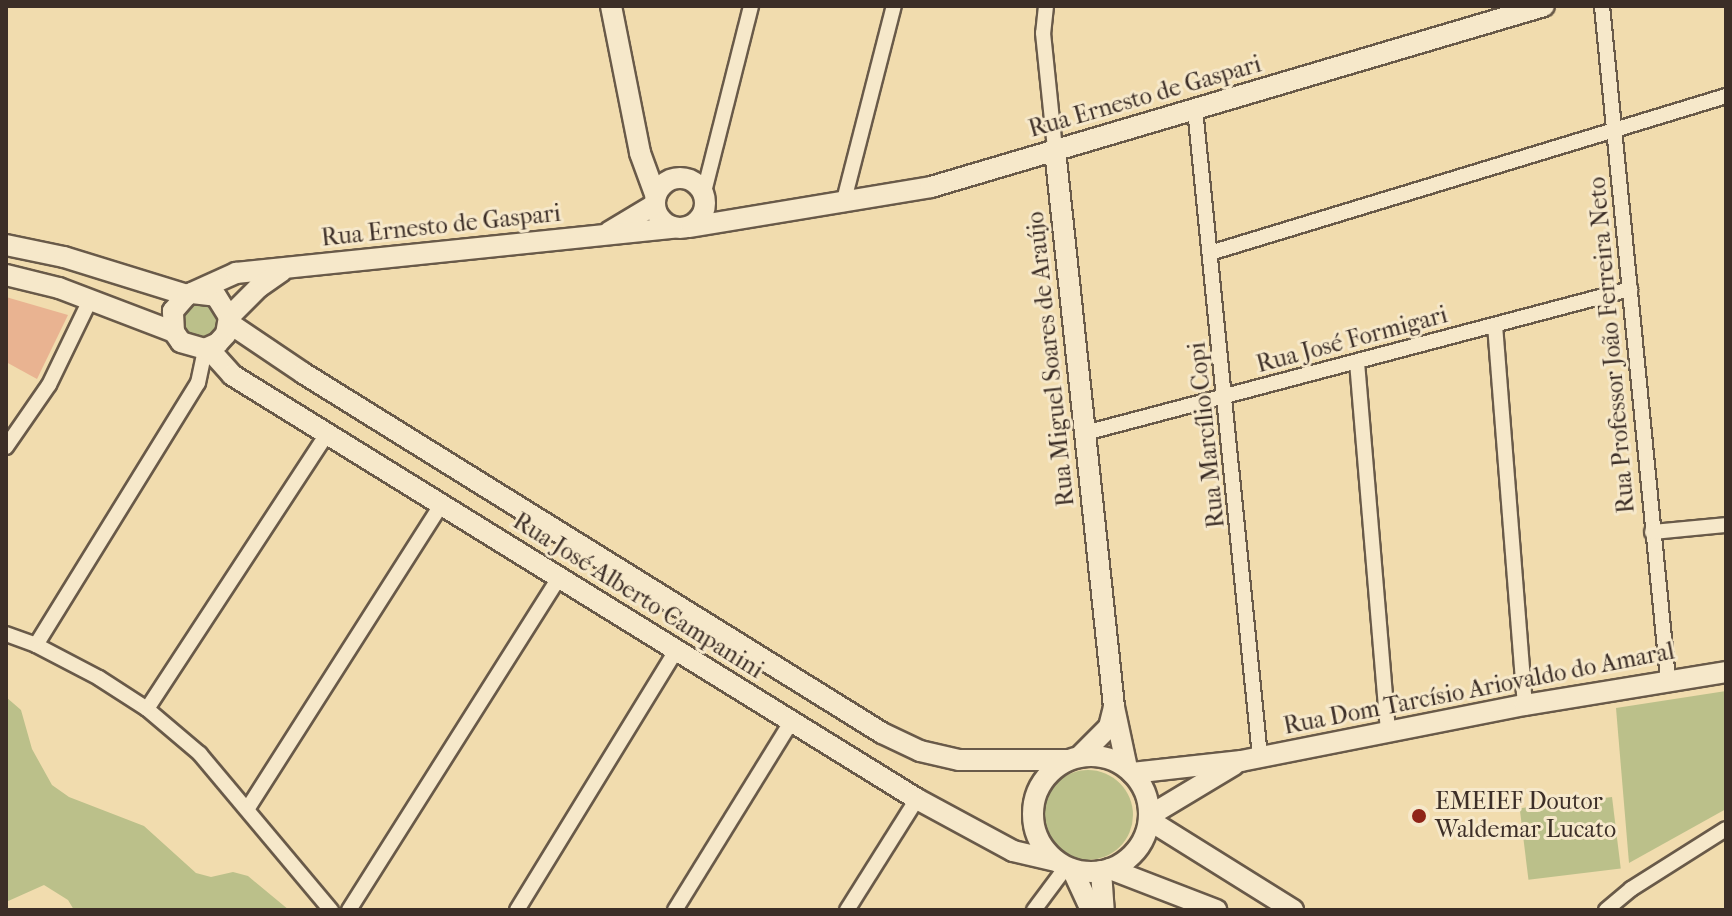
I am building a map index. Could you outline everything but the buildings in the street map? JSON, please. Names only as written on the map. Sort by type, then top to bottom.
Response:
[{"type":"street","points":[[612,9],[640,153],[659,193],[660,220],[681,228],[702,217],[702,192],[751,6]]},
{"type":"street","points":[[843,204],[894,6]]},
{"type":"street","name":"Rua Miguel Soares de Araújo","points":[[1046,6],[1043,33],[1114,707],[1130,771]]},
{"type":"street","name":"Rua Ernesto de Gaspari","points":[[190,294],[236,273],[757,219],[931,187],[1544,6]]},
{"type":"street","name":"Rua Professor João Ferreira Neto","points":[[1602,6],[1668,679]]},
{"type":"street","points":[[1210,253],[1726,96]]},
{"type":"street","name":"Rua Marcílio Copi","points":[[1195,109],[1226,396],[1250,759]]},
{"type":"street","points":[[659,193],[682,177],[702,192]]},
{"type":"street","name":"Rua Ernesto de Gaspari","points":[[702,192],[757,219]]},
{"type":"street","name":"Rua Ernesto de Gaspari","points":[[602,236],[659,193]]},
{"type":"street","points":[[6,245],[64,257],[190,294],[216,296],[229,320]]},
{"type":"street","points":[[36,645],[198,383],[207,349],[226,334],[229,320],[259,287],[285,268]]},
{"type":"street","points":[[6,275],[90,300],[174,332]]},
{"type":"street","name":"Rua José Formigari","points":[[1085,433],[1630,289]]},
{"type":"street","points":[[190,294],[173,311],[174,332],[181,342],[207,349]]},
{"type":"street","points":[[6,447],[49,385],[90,300]]},
{"type":"street","name":"Rua José Alberto Campanini","points":[[229,320],[303,373],[882,733],[920,751],[959,760],[1074,759]]},
{"type":"street","points":[[1495,325],[1525,705]]},
{"type":"street","name":"Rua José Alberto Campanini","points":[[207,349],[232,375],[917,799],[1013,851],[1065,866]]},
{"type":"street","points":[[1357,362],[1388,731]]},
{"type":"street","points":[[147,709],[327,434]]},
{"type":"street","points":[[248,808],[441,505]]},
{"type":"street","points":[[1652,532],[1726,525]]},
{"type":"street","points":[[349,910],[559,578]]},
{"type":"street","points":[[6,634],[36,645],[99,678],[147,709],[200,754],[331,910]]},
{"type":"street","points":[[517,910],[676,651]]},
{"type":"street","name":"Rua Dom Tarcísio Ariovaldo do Amaral","points":[[1130,771],[1250,759],[1525,705],[1668,679],[1726,672]]},
{"type":"street","points":[[1091,910],[1065,866],[1042,846],[1034,828],[1033,807],[1039,787],[1052,771],[1100,740],[1109,727],[1114,707]]},
{"type":"street","points":[[675,910],[791,722]]},
{"type":"street","points":[[1074,759],[1096,756],[1130,771],[1147,800],[1149,818],[1142,841],[1129,858],[1106,870]]},
{"type":"street","name":"Rua Dom Tarcísio Ariovaldo do Amaral","points":[[1149,818],[1250,759]]},
{"type":"street","points":[[847,910],[917,799]]},
{"type":"street","points":[[1149,818],[1293,910]]},
{"type":"street","points":[[1606,910],[1631,889],[1726,829]]},
{"type":"street","points":[[1065,866],[1106,870],[1216,910]]},
{"type":"street","points":[[1034,910],[1065,866]]},
{"type":"street","points":[[1104,910],[1106,870]]},
{"type":"green space","points":[[200,303],[212,308],[217,320],[212,332],[200,337],[188,332],[183,320],[188,308]]},
{"type":"green space","points":[[1726,691],[1726,809],[1629,863],[1616,708]]},
{"type":"green space","points":[[6,697],[21,710],[32,749],[52,785],[69,797],[144,826],[196,873],[211,877],[233,872],[248,876],[289,910],[74,910],[68,900],[44,885],[6,902]]},
{"type":"green space","points":[[1088,770],[1105,774],[1120,783],[1129,798],[1133,815],[1129,832],[1120,847],[1105,856],[1088,860],[1071,856],[1056,847],[1047,832],[1043,815],[1047,798],[1056,783],[1071,774]]},
{"type":"green space","points":[[1612,797],[1621,868],[1528,880],[1520,808]]},
{"type":"place","name":"EMEIEF Doutor Waldemar Lucato","points":[[1419,816]]}]
